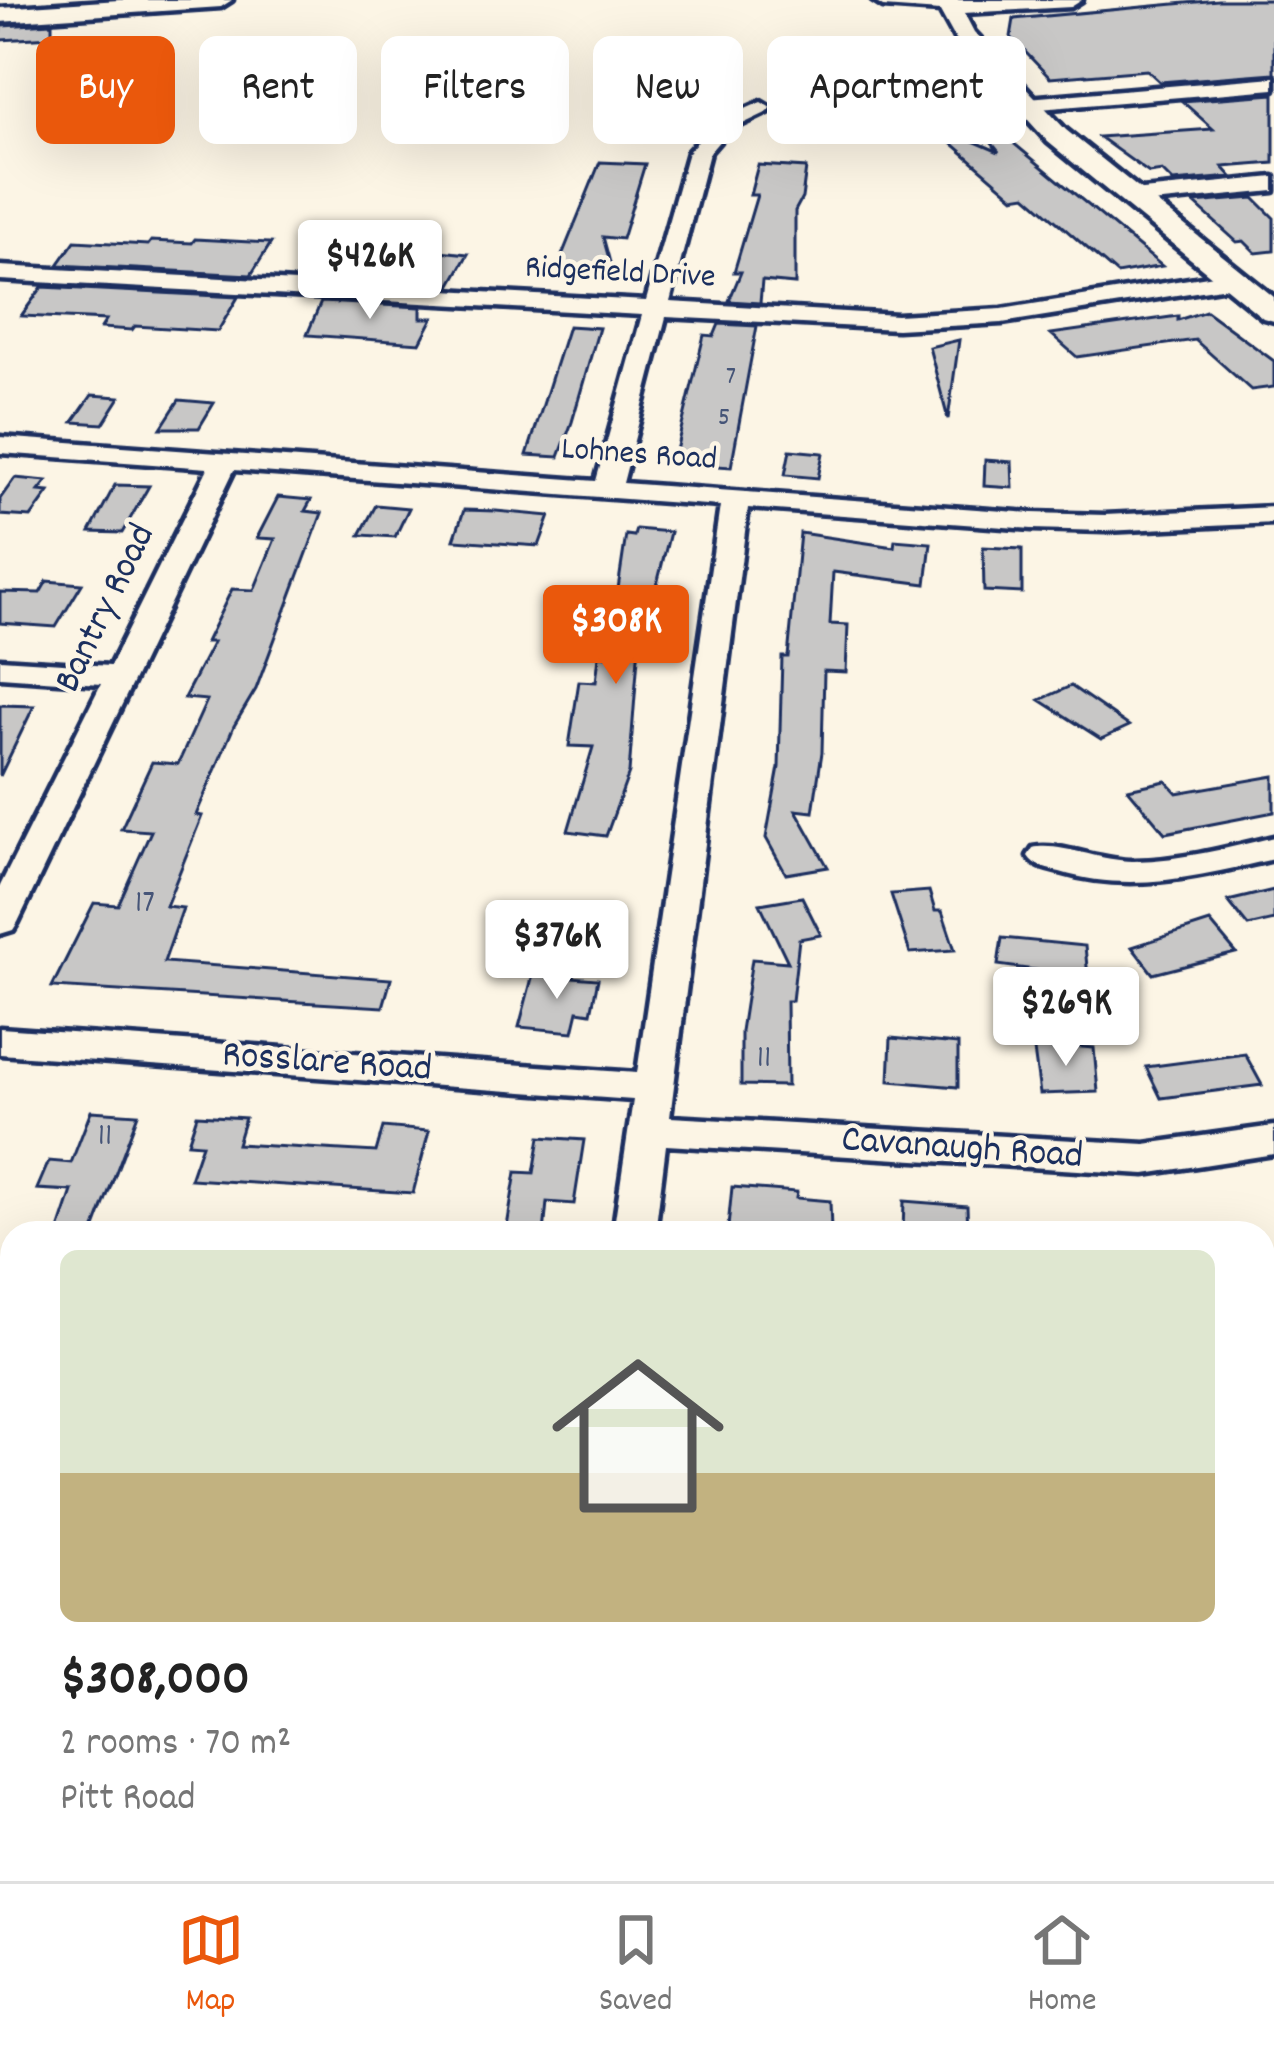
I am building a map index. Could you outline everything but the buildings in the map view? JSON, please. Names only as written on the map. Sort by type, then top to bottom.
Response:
[{"type":"street","points":[[0,15],[221,0]]},
{"type":"street","points":[[883,0],[949,6],[1071,0]]},
{"type":"street","points":[[949,6],[964,35],[1057,136],[1272,308]]},
{"type":"street","points":[[1028,104],[1274,83]]},
{"type":"street","points":[[607,490],[703,143],[721,127],[761,108]]},
{"type":"street","points":[[1132,198],[1274,184]]},
{"type":"street","name":"Ridgefield Drive","points":[[0,273],[950,321],[1233,279]]},
{"type":"street","name":"Lohnes Road","points":[[0,445],[1069,522],[1274,515]]},
{"type":"street","name":"Bantry Road","points":[[0,922],[225,462]]},
{"type":"street","points":[[636,1221],[734,499]]},
{"type":"street","points":[[0,668],[122,676]]},
{"type":"street","points":[[1045,856],[1092,871],[1141,874],[1274,848]]},
{"type":"street","name":"Rosslare Road","points":[[0,1041],[654,1088]]},
{"type":"street","name":"Cavanaugh Road","points":[[648,1130],[1145,1160],[1274,1140]]}]
